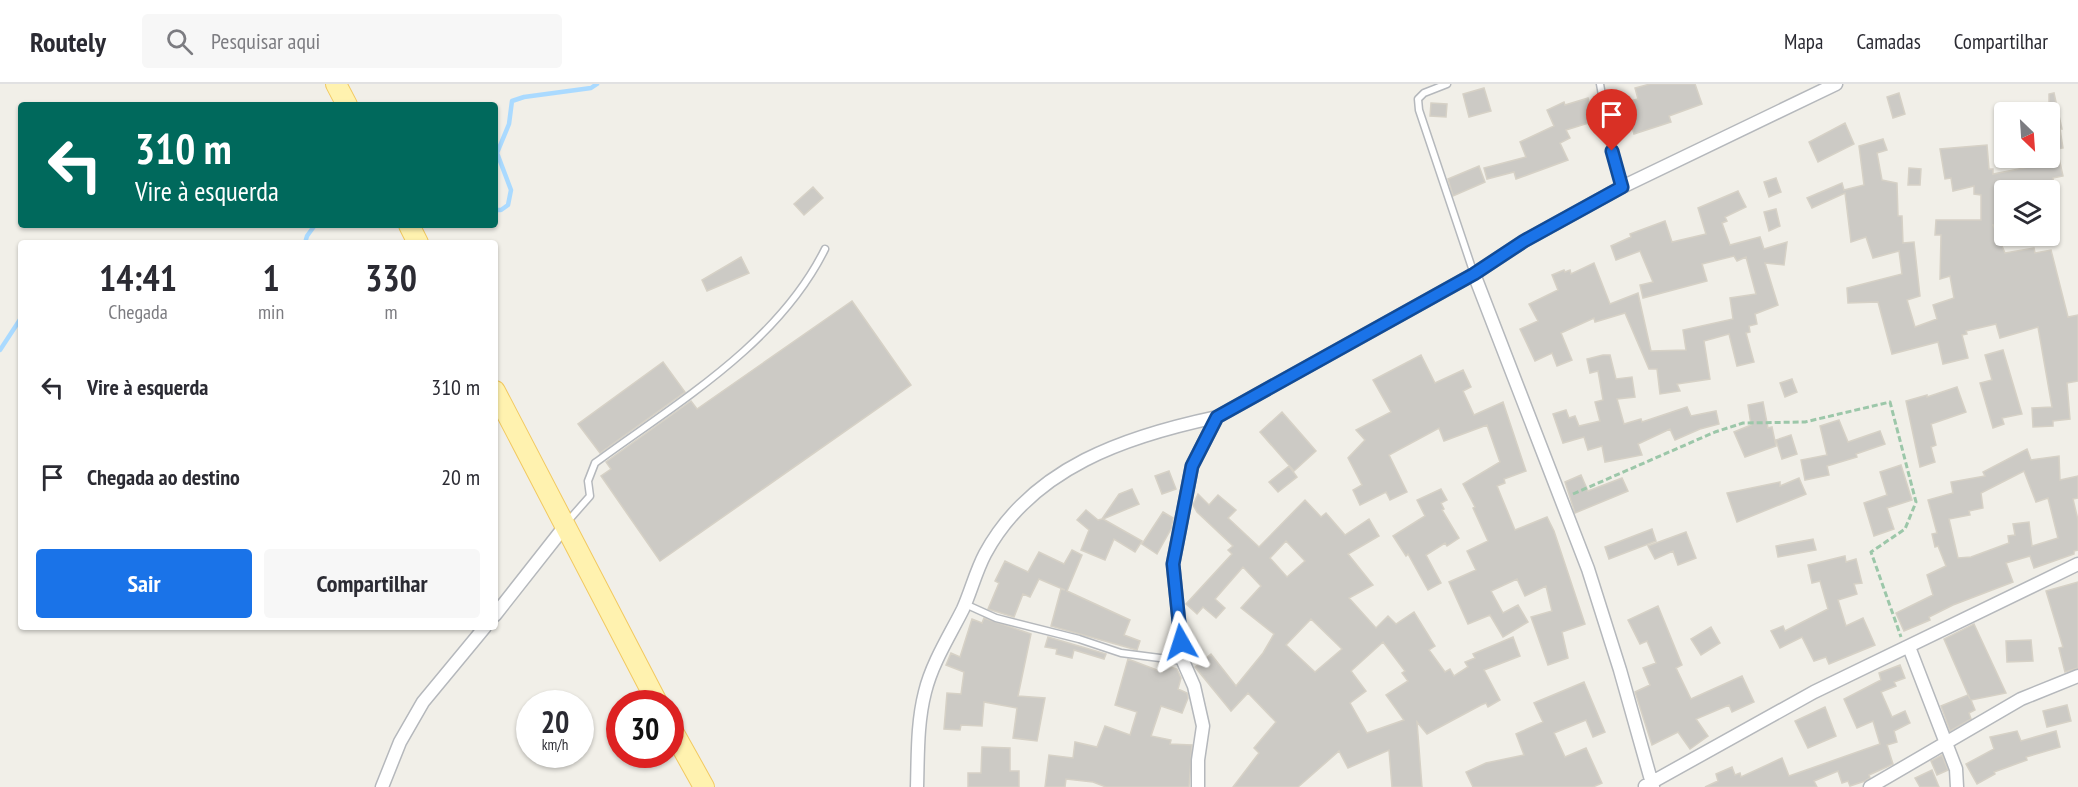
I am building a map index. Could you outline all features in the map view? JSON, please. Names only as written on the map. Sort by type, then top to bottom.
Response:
[{"type":"main road","points":[[336,84],[345,102]]},
{"type":"main road","points":[[498,397],[651,690]]},
{"type":"main road","points":[[684,751],[704,787]]},
{"type":"street","points":[[917,787],[918,726],[926,689],[986,553],[1024,501],[1060,472],[1118,445],[1177,426],[1217,417],[1474,274],[1524,241],[1622,187],[1836,84]]},
{"type":"street","points":[[1474,274],[1599,603],[1649,786],[1814,692],[2078,564]]},
{"type":"street","points":[[1198,787],[1198,760],[1203,726],[1194,686],[1183,662],[1173,564],[1192,466],[1217,417]]},
{"type":"street","points":[[498,611],[565,526]]},
{"type":"street","points":[[382,787],[400,742],[423,702],[483,630]]},
{"type":"street","points":[[1907,648],[1956,769],[1956,787]]},
{"type":"street","points":[[1870,787],[1938,750],[1946,741],[2021,699],[2078,676]]},
{"type":"lane","points":[[1447,84],[1424,93],[1418,99],[1419,110],[1457,229],[1474,274]]},
{"type":"lane","points":[[1600,84],[1612,151],[1622,187]]},
{"type":"lane","points":[[565,526],[576,509],[590,496],[588,481],[595,463],[692,393],[753,344],[814,272],[825,249]]},
{"type":"lane","points":[[965,604],[996,618],[1079,639],[1121,653],[1183,662]]},
{"type":"path","points":[[1560,500],[1715,432],[1743,423],[1805,422],[1890,402],[1916,502],[1905,529],[1871,552],[1907,648]]},
{"type":"building","points":[[1650,84],[1695,84],[1702,104],[1669,116],[1671,122],[1634,134],[1625,102],[1638,99],[1635,88]]},
{"type":"building","points":[[1484,88],[1491,111],[1469,117],[1463,94]]},
{"type":"building","points":[[1899,93],[1905,114],[1893,118],[1887,97]]},
{"type":"building","points":[[2054,93],[2056,102],[2049,102],[2049,94]]},
{"type":"building","points":[[1588,98],[1595,121],[1566,130],[1570,138],[1560,143],[1568,160],[1516,179],[1514,172],[1487,179],[1484,168],[1526,157],[1520,142],[1554,126],[1547,110],[1564,102],[1565,105]]},
{"type":"building","points":[[1431,103],[1447,104],[1446,117],[1430,116]]},
{"type":"building","points":[[1845,123],[1854,144],[1818,162],[1809,142]]},
{"type":"building","points":[[2060,129],[2063,148],[2060,148]]},
{"type":"building","points":[[1883,139],[1887,150],[1877,153],[1882,180],[1897,183],[1898,216],[1902,216],[1903,243],[1914,242],[1920,296],[1907,300],[1915,327],[1937,319],[1933,305],[1954,298],[1950,276],[1940,279],[1941,235],[1935,235],[1936,220],[1981,220],[1981,195],[1974,194],[1974,186],[1953,191],[1951,178],[1945,179],[1940,149],[1987,145],[1989,169],[1993,169],[1993,174],[2024,168],[2060,168],[2060,162],[2063,176],[2053,178],[2053,180],[1994,180],[1994,246],[2002,246],[2005,253],[2034,248],[2035,253],[2051,250],[2068,317],[2078,315],[2078,381],[2067,383],[2070,419],[2053,421],[2053,426],[2033,427],[2032,408],[2052,407],[2038,327],[2000,338],[1996,324],[1966,331],[1967,334],[1962,335],[1968,358],[1943,364],[1938,342],[1892,354],[1878,302],[1848,303],[1847,288],[1902,274],[1899,251],[1873,258],[1866,237],[1851,242],[1845,193],[1812,208],[1807,198],[1842,183],[1844,190],[1864,185],[1859,146]]},
{"type":"building","points":[[1479,166],[1485,182],[1453,196],[1448,179]]},
{"type":"building","points":[[1909,168],[1921,169],[1920,185],[1908,185]]},
{"type":"building","points":[[1776,178],[1781,192],[1769,197],[1764,182]]},
{"type":"building","points":[[813,187],[823,198],[804,215],[794,204]]},
{"type":"building","points":[[1738,191],[1746,207],[1725,217],[1727,221],[1722,223],[1730,245],[1760,237],[1764,249],[1787,242],[1784,265],[1765,263],[1778,305],[1755,314],[1757,324],[1749,326],[1750,332],[1746,333],[1754,362],[1737,366],[1729,334],[1704,341],[1710,379],[1677,384],[1680,391],[1660,394],[1657,369],[1649,369],[1625,313],[1595,322],[1594,318],[1561,333],[1572,360],[1557,366],[1552,353],[1535,361],[1520,329],[1538,321],[1529,304],[1558,290],[1552,275],[1564,270],[1565,272],[1570,270],[1571,274],[1594,263],[1610,304],[1638,293],[1651,351],[1686,350],[1683,330],[1733,319],[1730,298],[1756,294],[1746,257],[1737,261],[1734,256],[1702,264],[1707,281],[1643,298],[1640,285],[1653,282],[1640,251],[1616,260],[1611,246],[1631,237],[1630,234],[1665,221],[1672,242],[1706,234],[1698,208]]},
{"type":"building","points":[[1776,209],[1780,226],[1769,231],[1764,212]]},
{"type":"building","points":[[741,257],[749,273],[707,291],[702,280]]},
{"type":"building","points":[[852,301],[911,385],[660,561],[601,476],[611,469],[606,462],[691,401],[697,409]]},
{"type":"building","points":[[2003,350],[2022,414],[2002,418],[2004,424],[1993,428],[1980,383],[1992,380],[1985,355]]},
{"type":"building","points":[[1421,355],[1435,383],[1463,370],[1471,387],[1463,391],[1474,415],[1503,402],[1526,471],[1504,479],[1505,483],[1497,486],[1515,530],[1547,517],[1554,531],[1585,624],[1562,632],[1568,658],[1548,665],[1531,617],[1552,611],[1546,586],[1525,596],[1517,579],[1491,591],[1503,613],[1518,605],[1528,622],[1503,637],[1490,615],[1468,624],[1449,582],[1476,570],[1467,551],[1488,541],[1463,484],[1500,462],[1487,425],[1444,441],[1439,428],[1389,455],[1407,492],[1390,500],[1386,492],[1360,505],[1353,490],[1362,485],[1348,458],[1365,440],[1356,430],[1391,412],[1373,380]]},
{"type":"building","points":[[1610,355],[1616,379],[1632,377],[1635,397],[1617,399],[1624,424],[1641,419],[1642,422],[1687,407],[1691,416],[1716,411],[1719,424],[1675,440],[1670,429],[1638,444],[1642,455],[1605,462],[1602,446],[1588,450],[1584,437],[1563,443],[1553,414],[1566,410],[1569,418],[1575,416],[1579,426],[1600,421],[1595,402],[1603,400],[1598,371],[1590,373],[1587,359]]},
{"type":"building","points":[[663,362],[685,392],[600,453],[578,424]]},
{"type":"building","points":[[1792,379],[1797,392],[1785,397],[1780,383]]},
{"type":"building","points":[[1957,387],[1966,412],[1931,424],[1936,445],[1931,447],[1935,462],[1920,467],[1906,401]]},
{"type":"building","points":[[1763,402],[1768,428],[1772,427],[1776,446],[1745,457],[1734,432],[1751,425],[1748,405]]},
{"type":"building","points":[[1282,412],[1316,451],[1294,471],[1260,432]]},
{"type":"building","points":[[1839,420],[1848,442],[1880,431],[1885,444],[1856,454],[1857,457],[1827,466],[1829,475],[1805,480],[1801,460],[1827,455],[1820,426]]},
{"type":"building","points":[[1791,435],[1797,454],[1782,459],[1776,440]]},
{"type":"building","points":[[2027,449],[2031,460],[2059,456],[2060,480],[2078,476],[2078,498],[2073,499],[2078,520],[2078,550],[2074,551],[2074,554],[2034,568],[2030,556],[2006,563],[2013,582],[1953,605],[1929,617],[1930,620],[1904,631],[1896,613],[1933,595],[1927,575],[1946,566],[1938,546],[1935,547],[1932,534],[1937,533],[1928,500],[1953,493],[1951,482],[1985,476],[1983,472]],"holes":[[[2024,471],[2036,502],[2048,498],[2058,538],[2032,546],[2029,522],[2013,524],[2015,535],[2008,536],[2009,543],[1971,557],[1958,558],[1949,519],[1970,515],[1969,511],[1983,508],[1981,493]]]},
{"type":"building","points":[[1901,465],[1912,500],[1887,508],[1894,529],[1874,536],[1864,503],[1887,495],[1880,472]]},
{"type":"building","points":[[1289,466],[1297,477],[1278,492],[1269,482]]},
{"type":"building","points":[[1169,471],[1176,489],[1162,494],[1155,476]]},
{"type":"building","points":[[1581,475],[1588,491],[1622,478],[1628,491],[1575,513],[1565,482]]},
{"type":"building","points":[[1799,478],[1806,494],[1737,522],[1727,493],[1780,482],[1780,486]]},
{"type":"building","points":[[1132,489],[1139,504],[1103,519],[1142,541],[1135,552],[1114,539],[1105,560],[1081,550],[1089,530],[1077,520],[1086,510],[1098,520],[1102,519],[1119,494]]},
{"type":"building","points":[[1441,489],[1447,500],[1441,503],[1444,509],[1442,510],[1459,538],[1447,546],[1445,543],[1426,555],[1441,583],[1428,590],[1408,554],[1406,556],[1393,536],[1425,516],[1417,500]]},
{"type":"building","points":[[1198,494],[1209,505],[1218,495],[1236,510],[1228,518],[1259,547],[1305,500],[1321,517],[1326,513],[1345,535],[1369,519],[1379,536],[1348,554],[1373,585],[1349,598],[1376,628],[1388,616],[1396,624],[1414,612],[1435,646],[1429,650],[1445,672],[1450,669],[1454,676],[1468,667],[1465,662],[1475,658],[1473,654],[1513,637],[1520,656],[1484,670],[1500,700],[1488,707],[1486,703],[1481,705],[1427,734],[1417,722],[1422,787],[1392,787],[1389,750],[1348,768],[1339,751],[1298,787],[1233,787],[1259,753],[1254,748],[1276,722],[1248,693],[1231,711],[1195,667],[1211,654],[1236,686],[1263,653],[1274,634],[1241,608],[1261,586],[1243,567],[1215,599],[1225,608],[1216,618],[1203,607],[1197,614],[1186,604],[1232,554],[1228,550],[1233,546],[1197,512],[1193,505]],"holes":[[[1286,541],[1305,561],[1287,577],[1270,558]],[[1311,619],[1342,649],[1315,672],[1286,645]],[[1383,642],[1405,671],[1402,673],[1408,681],[1386,695],[1404,720],[1367,733],[1350,703],[1366,691],[1351,671]]]},
{"type":"building","points":[[1163,512],[1173,518],[1171,529],[1157,554],[1142,544]]},
{"type":"building","points":[[1652,529],[1656,541],[1609,559],[1605,547]]},
{"type":"building","points":[[1686,532],[1696,558],[1678,565],[1673,551],[1655,559],[1648,546]]},
{"type":"building","points":[[1813,539],[1816,550],[1778,557],[1776,546]]},
{"type":"building","points":[[1072,550],[1082,555],[1067,591],[1130,620],[1124,635],[1140,641],[1137,650],[1051,626],[1061,589],[1065,590],[1039,579],[1030,597],[1023,594],[1014,617],[988,609],[999,583],[995,581],[1005,561],[1028,572],[1039,552],[1064,564]]},
{"type":"building","points":[[1845,556],[1846,562],[1856,559],[1862,583],[1854,584],[1857,594],[1838,600],[1846,626],[1863,618],[1875,645],[1829,664],[1826,657],[1814,661],[1802,637],[1780,648],[1771,631],[1783,626],[1785,631],[1828,609],[1820,581],[1812,583],[1808,565]]},
{"type":"building","points":[[2078,582],[2078,668],[2065,672],[2059,648],[2063,647],[2046,591]]},
{"type":"building","points":[[1658,606],[1682,665],[1676,668],[1691,699],[1742,676],[1754,702],[1732,712],[1729,705],[1696,719],[1708,736],[1690,749],[1678,732],[1652,745],[1635,692],[1650,685],[1643,668],[1656,663],[1647,641],[1640,644],[1628,620]]},
{"type":"building","points":[[984,618],[1031,634],[1018,696],[1045,698],[1037,741],[1013,738],[1017,708],[984,702],[982,726],[961,725],[960,730],[944,729],[947,693],[961,694],[964,672],[946,665],[951,653],[960,657],[972,619],[982,623]]},
{"type":"building","points":[[1974,624],[2006,693],[1971,700],[1975,710],[1969,713],[1971,719],[1950,731],[1941,706],[1968,695],[1970,699],[1944,639]]},
{"type":"building","points":[[1711,627],[1720,643],[1701,655],[1691,639]]},
{"type":"building","points":[[1048,637],[1106,654],[1104,659],[1074,650],[1072,658],[1056,654],[1057,649],[1045,647]]},
{"type":"building","points":[[2031,640],[2033,661],[2007,662],[2006,641]]},
{"type":"building","points":[[1128,659],[1162,672],[1164,665],[1177,669],[1181,678],[1178,689],[1187,693],[1188,698],[1182,713],[1161,706],[1151,736],[1171,740],[1170,744],[1192,745],[1189,787],[1106,787],[1093,782],[1066,779],[1065,787],[1045,787],[1049,755],[1073,758],[1075,742],[1097,747],[1105,726],[1130,735],[1137,712],[1115,705]]},
{"type":"building","points":[[1900,665],[1905,678],[1894,682],[1896,686],[1881,692],[1892,717],[1905,711],[1910,723],[1894,731],[1897,742],[1887,745],[1893,764],[1869,775],[1870,778],[1865,781],[1850,786],[1848,781],[1842,783],[1838,771],[1814,781],[1817,787],[1705,787],[1718,781],[1716,774],[1732,767],[1735,775],[1740,773],[1741,777],[1782,758],[1789,776],[1880,744],[1873,721],[1857,728],[1844,699],[1881,680],[1879,673]]},
{"type":"building","points":[[1584,682],[1605,732],[1593,737],[1586,720],[1554,733],[1565,757],[1586,748],[1602,783],[1593,787],[1473,787],[1466,772],[1486,763],[1524,755],[1516,734],[1543,722],[1534,703]]},
{"type":"building","points":[[2067,705],[2071,721],[2047,727],[2043,711]]},
{"type":"building","points":[[1825,707],[1836,736],[1808,748],[1795,721]]},
{"type":"building","points":[[2017,731],[2021,741],[2056,731],[2060,747],[2026,757],[2027,760],[1994,772],[1995,774],[1977,784],[1966,764],[1994,749],[1990,737]]},
{"type":"building","points":[[982,747],[1010,748],[1010,771],[1019,771],[1019,787],[968,787],[968,773],[981,773]]},
{"type":"building","points":[[1942,755],[1948,770],[1937,775],[1931,761]]},
{"type":"building","points":[[1932,770],[1939,787],[1920,787],[1915,778]]},
{"type":"waterway","points":[[498,151],[509,124],[512,101],[524,97],[591,88],[597,84]]},
{"type":"waterway","points":[[498,156],[511,190],[508,205],[498,210]]},
{"type":"waterway","points":[[306,240],[313,228]]},
{"type":"waterway","points":[[0,350],[18,323]]},
{"type":"route","points":[[1181,642],[1173,564],[1192,466],[1217,417],[1474,274],[1524,241],[1622,187],[1612,151]]}]
